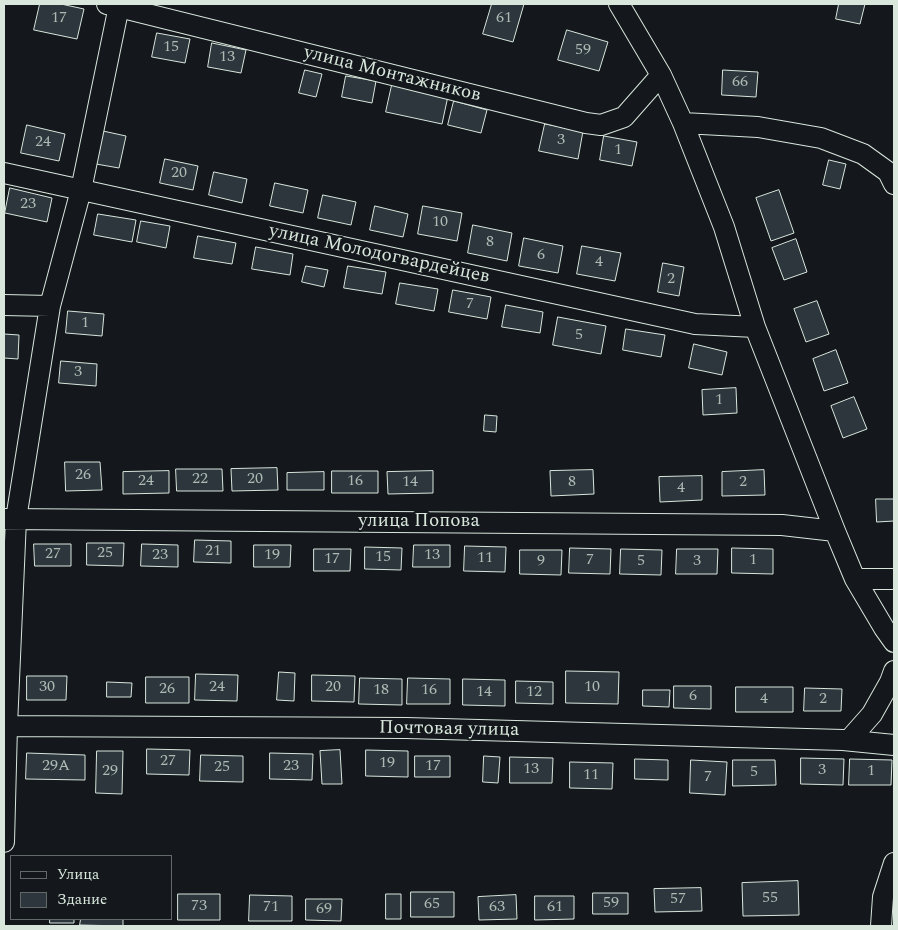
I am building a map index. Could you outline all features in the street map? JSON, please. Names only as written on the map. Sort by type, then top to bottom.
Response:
[{"type":"street","points":[[619,4],[661,75],[683,123],[724,227],[755,327],[854,579],[894,642]]},
{"type":"street","points":[[4,842],[10,519],[50,306],[81,190],[113,5]]},
{"type":"street","name":"улица Монтажников","points":[[113,5],[586,123],[601,125],[624,116],[661,75]]},
{"type":"street","points":[[683,123],[758,127],[821,138],[863,154],[888,172],[894,184]]},
{"type":"street","name":"улица Молодогвардейцев","points":[[4,173],[695,324],[755,327]]},
{"type":"street","points":[[4,304],[50,306]]},
{"type":"street","name":"улица Попова","points":[[10,519],[782,525],[835,531]]},
{"type":"street","points":[[854,579],[894,579]]},
{"type":"street","points":[[849,740],[872,714],[894,671]]},
{"type":"street","name":"Почтовая улица","points":[[5,726],[406,728],[849,740],[894,745]]},
{"type":"street","points":[[881,926],[883,897],[894,863]]},
{"type":"building","points":[[40,4],[61,4],[84,9],[77,39],[34,30]]},
{"type":"building","points":[[492,4],[524,4],[513,42],[483,34]]},
{"type":"building","points":[[839,4],[865,4],[860,24],[836,19]]},
{"type":"building","points":[[567,30],[608,42],[599,71],[558,60]]},
{"type":"building","points":[[157,33],[190,39],[185,63],[152,57]]},
{"type":"building","points":[[212,43],[246,50],[241,73],[208,67]]},
{"type":"building","points":[[305,70],[322,74],[316,97],[299,93]]},
{"type":"building","points":[[723,70],[758,72],[756,97],[722,95]]},
{"type":"building","points":[[346,76],[376,81],[372,103],[342,97]]},
{"type":"building","points":[[392,85],[448,96],[442,124],[386,112]]},
{"type":"building","points":[[454,101],[487,110],[481,133],[448,125]]},
{"type":"building","points":[[545,124],[583,131],[578,159],[539,151]]},
{"type":"building","points":[[27,125],[65,134],[59,161],[21,153]]},
{"type":"building","points":[[103,131],[126,136],[119,168],[96,164]]},
{"type":"building","points":[[604,136],[637,142],[632,166],[600,160]]},
{"type":"building","points":[[165,159],[198,166],[193,190],[160,183]]},
{"type":"building","points":[[829,160],[846,164],[840,189],[823,185]]},
{"type":"building","points":[[214,172],[247,179],[242,203],[209,195]]},
{"type":"building","points":[[275,183],[308,190],[303,213],[270,206]]},
{"type":"building","points":[[10,188],[52,198],[47,222],[5,213]]},
{"type":"building","points":[[779,190],[794,233],[771,241],[756,198]]},
{"type":"building","points":[[323,195],[356,202],[351,225],[318,218]]},
{"type":"building","points":[[375,206],[408,214],[403,237],[370,230]]},
{"type":"building","points":[[423,206],[462,213],[457,241],[418,234]]},
{"type":"building","points":[[98,214],[136,220],[132,242],[94,235]]},
{"type":"building","points":[[141,221],[170,226],[166,248],[137,242]]},
{"type":"building","points":[[473,225],[512,233],[507,261],[468,253]]},
{"type":"building","points":[[198,236],[236,243],[232,264],[194,258]]},
{"type":"building","points":[[524,238],[563,246],[558,273],[519,266]]},
{"type":"building","points":[[796,239],[807,272],[784,280],[772,248]]},
{"type":"building","points":[[582,246],[621,253],[615,281],[577,274]]},
{"type":"building","points":[[256,247],[293,254],[290,275],[252,269]]},
{"type":"building","points":[[663,263],[684,267],[679,296],[658,292]]},
{"type":"building","points":[[306,266],[328,270],[324,287],[302,282]]},
{"type":"building","points":[[348,266],[386,272],[382,294],[344,288]]},
{"type":"building","points":[[400,283],[438,289],[434,311],[396,304]]},
{"type":"building","points":[[453,290],[491,297],[487,319],[449,312]]},
{"type":"building","points":[[817,301],[829,334],[806,342],[794,309]]},
{"type":"building","points":[[506,305],[543,312],[540,333],[502,327]]},
{"type":"building","points":[[68,311],[104,314],[102,336],[66,333]]},
{"type":"building","points":[[558,317],[606,326],[601,354],[553,345]]},
{"type":"building","points":[[626,329],[665,335],[661,357],[623,350]]},
{"type":"building","points":[[4,334],[19,335],[18,359],[4,358]]},
{"type":"building","points":[[694,344],[727,352],[722,375],[689,368]]},
{"type":"building","points":[[836,350],[848,383],[824,391],[813,359]]},
{"type":"building","points":[[61,361],[97,364],[96,386],[59,383]]},
{"type":"building","points":[[736,388],[737,413],[703,415],[702,390]]},
{"type":"building","points":[[854,397],[867,429],[843,438],[831,406]]},
{"type":"building","points":[[485,415],[497,416],[496,432],[484,431]]},
{"type":"building","points":[[65,462],[100,462],[102,490],[66,491]]},
{"type":"building","points":[[277,468],[278,490],[232,491],[231,469]]},
{"type":"building","points":[[176,469],[222,469],[223,491],[177,491]]},
{"type":"building","points":[[593,470],[594,494],[551,496],[550,471]]},
{"type":"building","points":[[764,470],[765,495],[722,496],[722,472]]},
{"type":"building","points":[[169,471],[169,493],[123,494],[123,472]]},
{"type":"building","points":[[332,471],[378,471],[378,493],[332,493]]},
{"type":"building","points":[[433,471],[433,493],[388,494],[387,472]]},
{"type":"building","points":[[324,472],[324,490],[287,490],[287,473]]},
{"type":"building","points":[[702,476],[702,500],[660,502],[659,477]]},
{"type":"building","points":[[876,499],[894,499],[894,521],[877,522]]},
{"type":"building","points":[[195,540],[231,541],[231,563],[194,562]]},
{"type":"building","points":[[87,543],[124,543],[123,566],[87,565]]},
{"type":"building","points":[[34,544],[71,544],[71,566],[35,566]]},
{"type":"building","points":[[142,544],[178,545],[178,567],[141,566]]},
{"type":"building","points":[[254,545],[291,545],[290,567],[254,567]]},
{"type":"building","points":[[414,545],[450,545],[450,567],[413,567]]},
{"type":"building","points":[[465,546],[506,547],[505,572],[464,571]]},
{"type":"building","points":[[365,547],[402,548],[401,570],[365,569]]},
{"type":"building","points":[[570,548],[611,549],[610,574],[569,573]]},
{"type":"building","points":[[732,548],[773,549],[773,574],[732,573]]},
{"type":"building","points":[[314,549],[351,549],[350,571],[314,571]]},
{"type":"building","points":[[621,549],[662,550],[661,575],[620,574]]},
{"type":"building","points":[[677,549],[718,549],[717,574],[676,574]]},
{"type":"building","points":[[520,550],[562,550],[561,575],[520,574]]},
{"type":"building","points":[[566,671],[619,672],[618,704],[566,703]]},
{"type":"building","points":[[279,672],[295,673],[294,701],[277,700]]},
{"type":"building","points":[[196,674],[238,675],[237,701],[195,700]]},
{"type":"building","points":[[312,675],[355,676],[354,702],[312,701]]},
{"type":"building","points":[[27,676],[67,676],[66,700],[27,700]]},
{"type":"building","points":[[146,677],[189,677],[189,703],[146,703]]},
{"type":"building","points":[[360,678],[402,679],[402,705],[359,704]]},
{"type":"building","points":[[408,678],[450,679],[450,704],[407,704]]},
{"type":"building","points":[[463,679],[505,680],[505,706],[463,705]]},
{"type":"building","points":[[516,681],[553,682],[553,704],[516,703]]},
{"type":"building","points":[[107,682],[132,683],[131,697],[107,697]]},
{"type":"building","points":[[674,686],[711,686],[711,709],[674,708]]},
{"type":"building","points":[[736,687],[793,687],[793,712],[736,712]]},
{"type":"building","points":[[805,688],[842,689],[841,711],[804,711]]},
{"type":"building","points":[[643,690],[670,690],[669,707],[643,706]]},
{"type":"building","points":[[147,749],[190,750],[189,775],[147,774]]},
{"type":"building","points":[[340,750],[342,784],[322,784],[320,751]]},
{"type":"building","points":[[366,750],[408,751],[408,777],[366,776]]},
{"type":"building","points":[[97,751],[123,751],[122,794],[96,793]]},
{"type":"building","points":[[27,753],[85,755],[85,780],[26,779]]},
{"type":"building","points":[[270,753],[313,754],[312,780],[270,779]]},
{"type":"building","points":[[201,755],[243,756],[243,782],[200,781]]},
{"type":"building","points":[[415,756],[450,756],[450,777],[415,777]]},
{"type":"building","points":[[484,756],[500,757],[498,783],[483,782]]},
{"type":"building","points":[[510,757],[553,758],[552,783],[510,783]]},
{"type":"building","points":[[801,758],[844,759],[843,785],[801,784]]},
{"type":"building","points":[[635,759],[668,760],[668,780],[635,779]]},
{"type":"building","points":[[850,759],[892,760],[891,785],[849,785]]},
{"type":"building","points":[[691,760],[727,762],[725,795],[690,793]]},
{"type":"building","points":[[733,760],[775,760],[776,785],[733,786]]},
{"type":"building","points":[[570,762],[613,763],[612,789],[570,788]]},
{"type":"building","points":[[798,881],[799,915],[743,916],[742,883]]},
{"type":"building","points":[[701,888],[702,911],[655,912],[654,889]]},
{"type":"building","points":[[411,892],[454,892],[454,917],[411,917]]},
{"type":"building","points":[[593,893],[628,893],[628,914],[593,914]]},
{"type":"building","points":[[178,894],[220,894],[220,920],[178,920]]},
{"type":"building","points":[[386,894],[401,894],[401,919],[386,919]]},
{"type":"building","points":[[250,895],[292,896],[292,921],[249,921]]},
{"type":"building","points":[[516,895],[517,919],[479,920],[478,897]]},
{"type":"building","points":[[535,896],[574,896],[574,919],[535,920]]},
{"type":"building","points":[[306,899],[342,899],[341,921],[306,920]]},
{"type":"building","points":[[50,920],[74,920],[74,923],[50,923]]},
{"type":"building","points":[[81,920],[123,920],[123,926],[80,925]]}]
